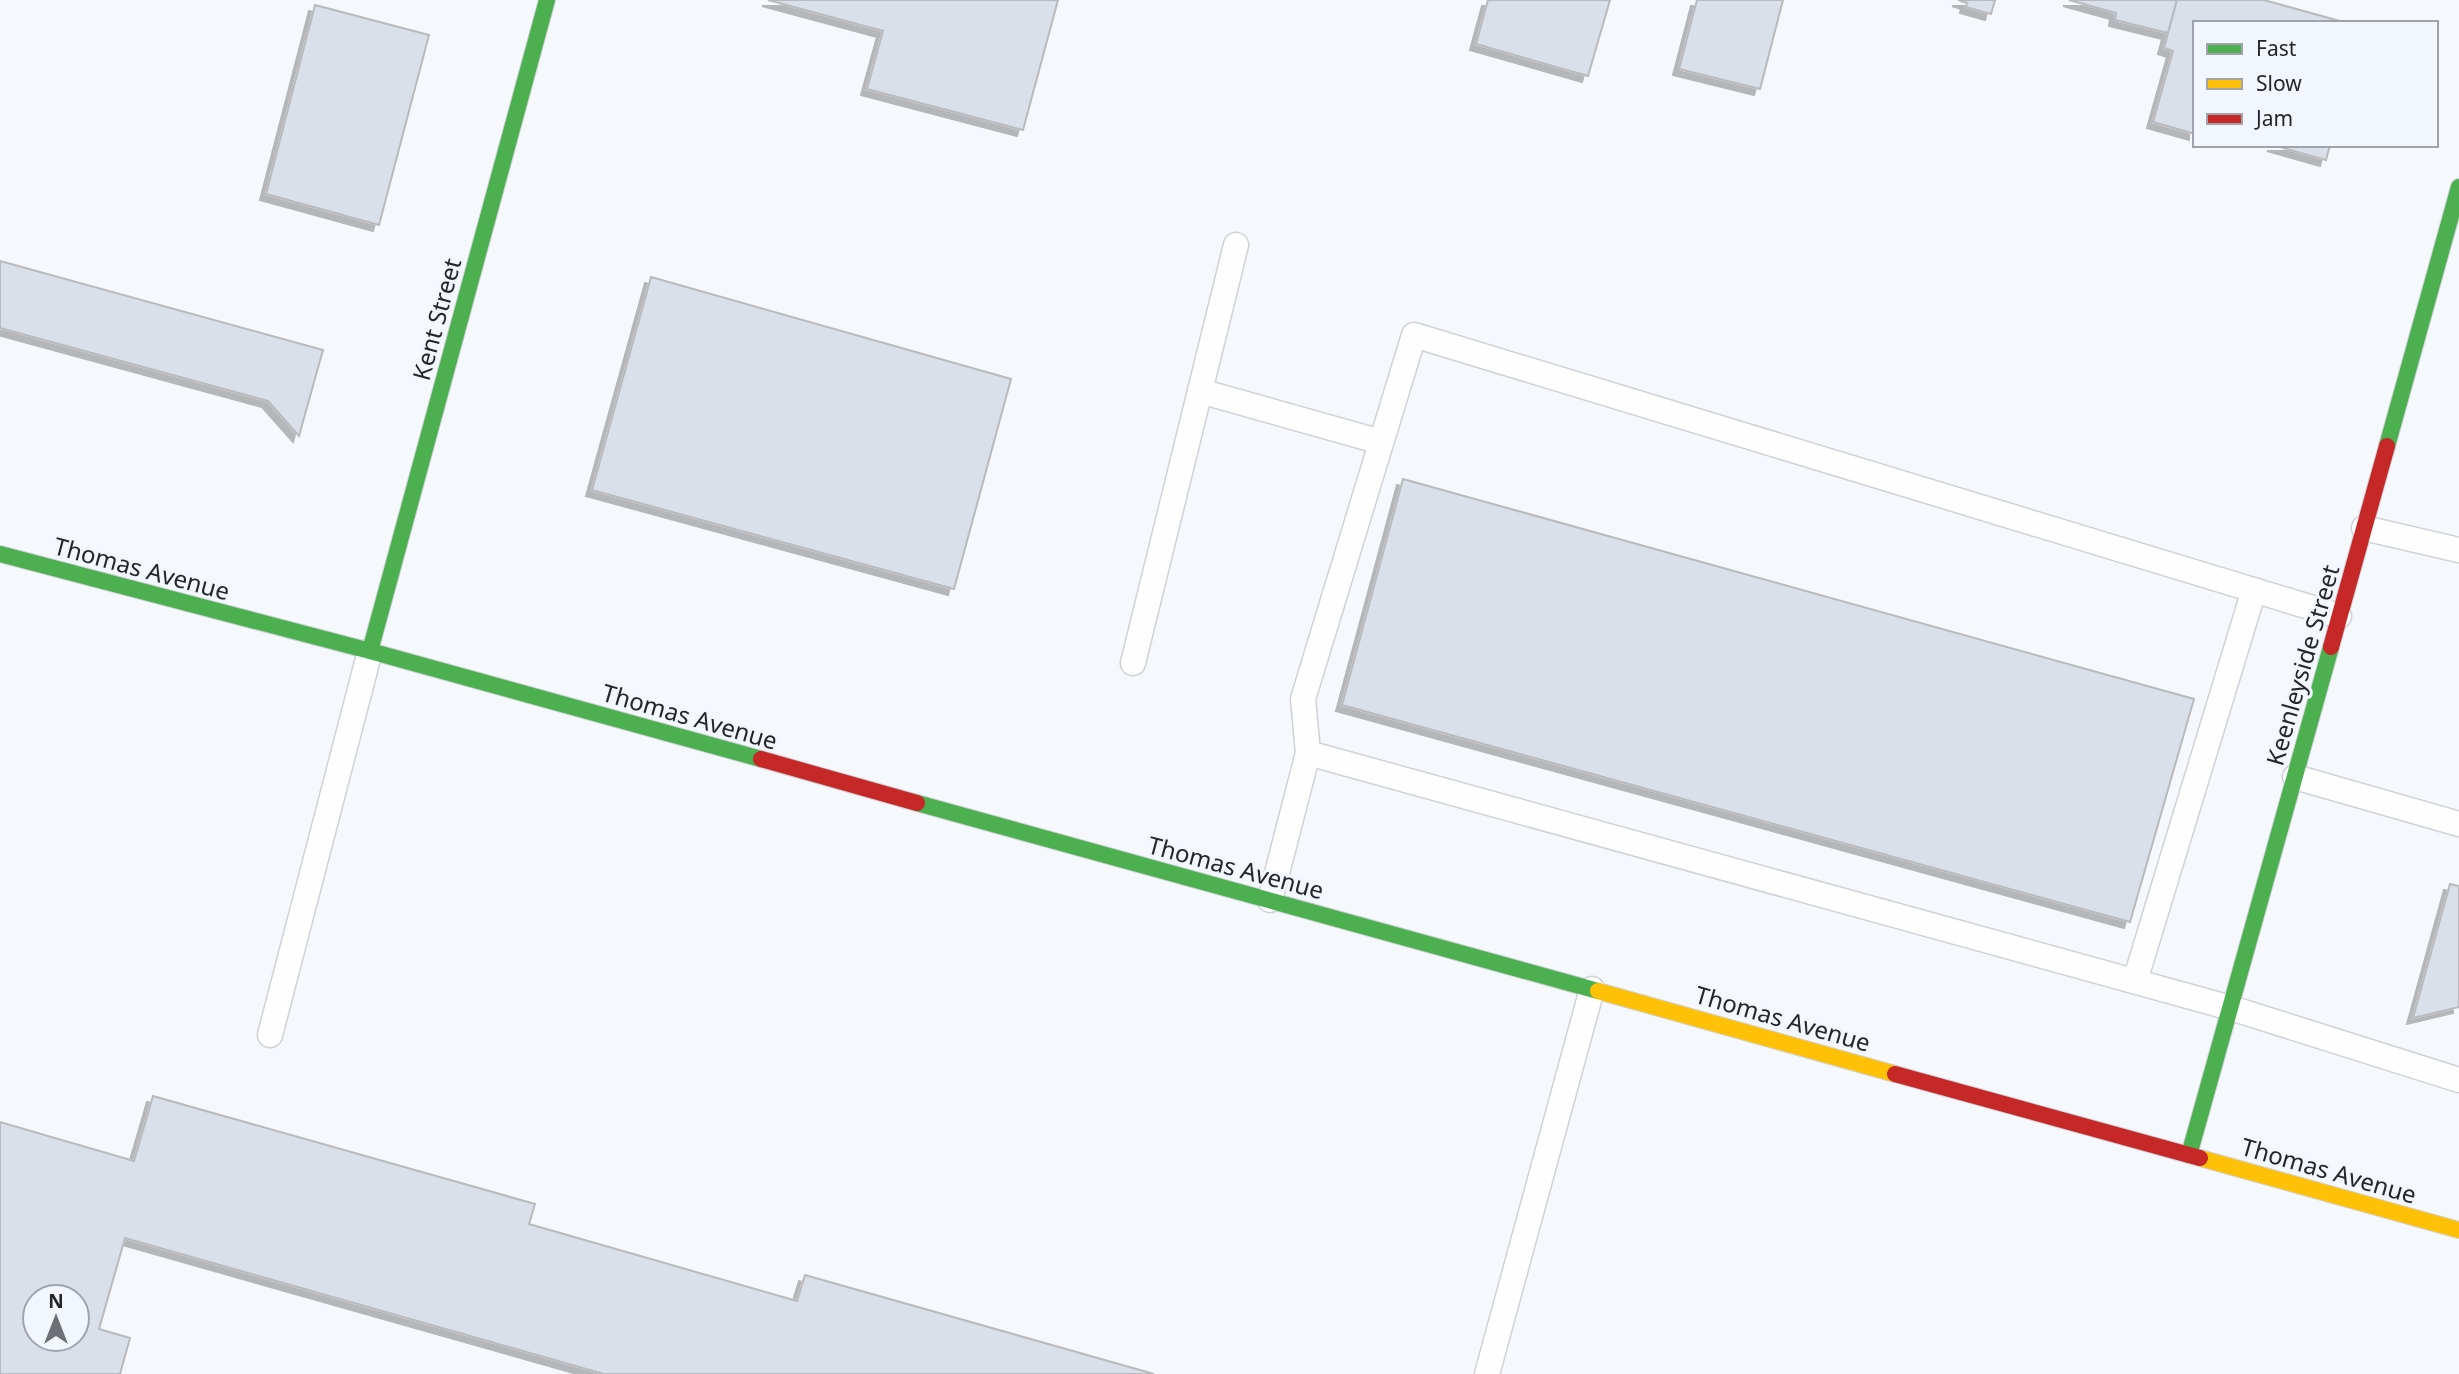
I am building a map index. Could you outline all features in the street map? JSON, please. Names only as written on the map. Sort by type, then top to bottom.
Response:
[{"type":"street","name":"Kent Street","points":[[370,650],[547,0]]},
{"type":"street","name":"Keenleyside Street","points":[[2189,1155],[2364,528],[2449,258],[2459,187]]},
{"type":"street","name":"Thomas Avenue","points":[[0,554],[370,650],[2459,1230]]},
{"type":"lane","points":[[1133,663],[1236,245]]},
{"type":"lane","points":[[1270,900],[1308,752],[1303,699],[1414,335],[2339,616]]},
{"type":"lane","points":[[1200,391],[1381,442]]},
{"type":"lane","points":[[2364,528],[2459,550]]},
{"type":"lane","points":[[2135,981],[2254,590]]},
{"type":"lane","points":[[270,1035],[370,650]]},
{"type":"lane","points":[[1308,752],[2231,1007],[2459,1080]]},
{"type":"lane","points":[[2295,777],[2459,824]]},
{"type":"lane","points":[[1488,1374],[1592,989]]},
{"type":"building","points":[[768,0],[1058,0],[1023,130],[867,89],[883,31]]},
{"type":"building","points":[[1488,0],[1610,0],[1588,76],[1476,44]]},
{"type":"building","points":[[1697,0],[1783,0],[1760,89],[1679,69]]},
{"type":"building","points":[[1958,0],[1995,0],[1991,14],[1966,7],[1967,3]]},
{"type":"building","points":[[2069,0],[2177,0],[2168,33],[2115,20],[2116,13]]},
{"type":"building","points":[[2177,0],[2264,0],[2340,21],[2193,21],[2193,133],[2153,122],[2173,51],[2164,48]]},
{"type":"building","points":[[315,5],[429,35],[379,225],[266,194]]},
{"type":"building","points":[[2280,147],[2329,147],[2326,160]]},
{"type":"building","points":[[0,261],[323,350],[299,436],[268,401],[0,328]]},
{"type":"building","points":[[651,277],[1011,379],[954,589],[592,490]]},
{"type":"building","points":[[1403,479],[2194,699],[2130,922],[1342,705]]},
{"type":"building","points":[[2450,884],[2459,886],[2459,1007],[2413,1018]]},
{"type":"building","points":[[153,1096],[535,1204],[529,1224],[797,1301],[805,1275],[1154,1374],[604,1374],[125,1238],[99,1329],[130,1338],[120,1374],[0,1374],[0,1122],[134,1161]]},
{"type":"traffic: fast","points":[[370,651],[547,0]]},
{"type":"traffic: fast","points":[[2387,446],[2459,187]]},
{"type":"traffic: fast","points":[[0,554],[370,651],[761,759]]},
{"type":"traffic: fast","points":[[2189,1155],[2331,647]]},
{"type":"traffic: fast","points":[[917,803],[1598,991]]},
{"type":"traffic: slow","points":[[1598,991],[1895,1074]]},
{"type":"traffic: slow","points":[[2200,1158],[2459,1230]]},
{"type":"traffic: jam","points":[[2331,647],[2387,446]]},
{"type":"traffic: jam","points":[[761,759],[917,803]]},
{"type":"traffic: jam","points":[[1895,1074],[2200,1158]]}]
